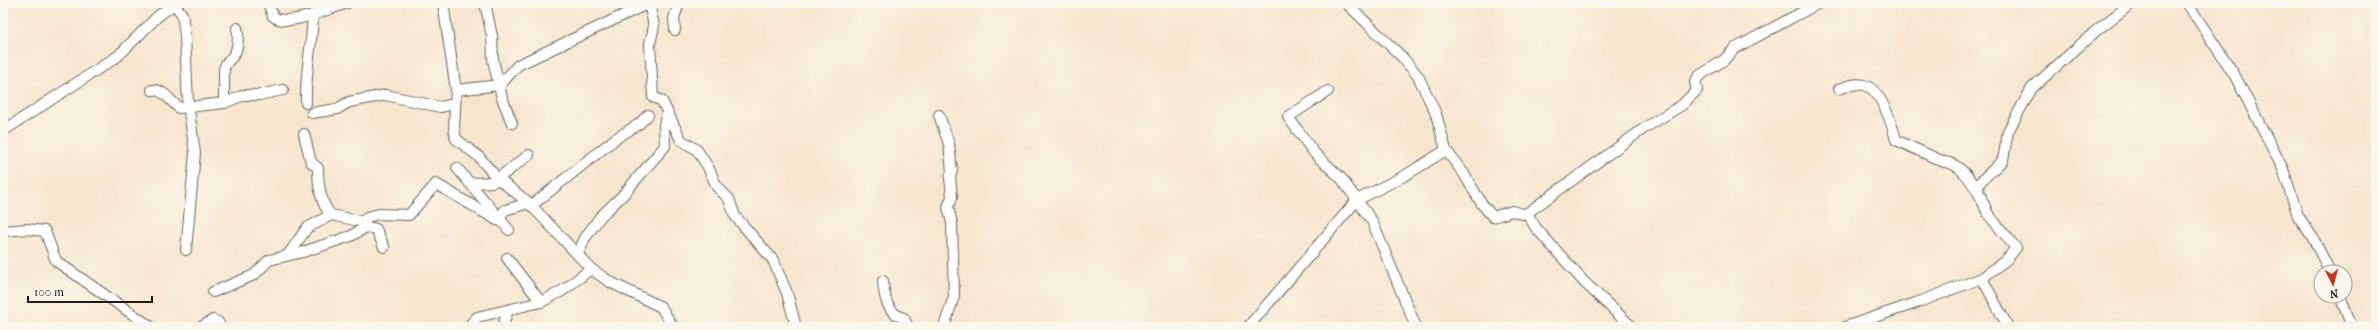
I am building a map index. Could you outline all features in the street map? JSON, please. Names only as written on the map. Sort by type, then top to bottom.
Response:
[{"type":"street","points":[[268,3],[273,16],[280,21],[313,15],[348,3]]},
{"type":"street","points":[[443,3],[456,90],[454,128],[456,139],[478,156],[497,178],[530,204],[591,269],[610,282],[661,307],[673,327]]},
{"type":"street","points":[[485,3],[492,36],[493,60],[502,98],[512,123]]},
{"type":"street","points":[[456,90],[500,85],[518,65],[649,3],[654,26],[650,44],[653,97],[662,101],[681,140],[697,150],[708,167],[717,187],[729,199],[735,216],[773,260],[787,293],[796,327]]},
{"type":"street","points":[[675,30],[674,18],[680,3]]},
{"type":"street","points":[[1346,3],[1402,57],[1418,76],[1436,114],[1446,150],[1464,174],[1482,204],[1493,217],[1512,211],[1523,214],[1527,213],[1646,127],[1682,105],[1697,90],[1695,82],[1699,76],[1715,68],[1734,49],[1819,3]]},
{"type":"street","points":[[1979,194],[1979,183],[2002,160],[2008,131],[2032,88],[2097,30],[2132,3]]},
{"type":"street","points":[[2186,3],[2234,74],[2283,169],[2298,216],[2313,238],[2326,264]]},
{"type":"street","points":[[3,131],[118,56],[157,17],[174,4],[182,14],[185,36],[188,108],[195,153],[186,250]]},
{"type":"street","points":[[306,103],[305,85],[312,45],[313,15]]},
{"type":"street","points":[[224,103],[224,69],[225,64],[234,55],[239,36],[237,28]]},
{"type":"street","points":[[1839,89],[1851,84],[1863,85],[1872,88],[1886,110],[1896,140],[1944,162],[1952,163],[1968,177],[1979,194],[1988,214],[2016,248],[2006,260],[1982,278],[1916,303],[1845,327]]},
{"type":"street","points":[[152,90],[159,90],[163,92],[179,108],[224,103],[244,95],[259,95],[283,90]]},
{"type":"street","points":[[1328,91],[1288,118],[1315,154],[1341,178],[1372,221],[1416,327]]},
{"type":"street","points":[[312,112],[330,110],[349,102],[386,95],[440,107],[456,104]]},
{"type":"street","points":[[578,254],[585,238],[600,217],[622,196],[665,146],[664,125],[667,113]]},
{"type":"street","points":[[213,292],[254,275],[269,260],[351,236],[365,225],[367,217],[379,214],[409,215],[436,184],[497,220],[505,210],[530,204],[615,139],[639,124],[648,115]]},
{"type":"street","points":[[939,115],[949,144],[952,171],[950,177],[952,197],[948,207],[952,223],[954,296],[944,327]]},
{"type":"street","points":[[304,134],[311,162],[318,168],[318,184],[326,209],[331,215],[376,229],[384,247]]},
{"type":"street","points":[[1250,326],[1357,200],[1406,175],[1446,150]]},
{"type":"street","points":[[470,183],[493,182],[529,155]]},
{"type":"street","points":[[457,168],[500,217],[509,230]]},
{"type":"street","points":[[1527,213],[1536,228],[1584,282],[1632,327]]},
{"type":"street","points":[[288,255],[306,228],[331,215]]},
{"type":"street","points":[[3,231],[27,229],[44,231],[56,261],[151,327]]},
{"type":"street","points":[[507,258],[541,302]]},
{"type":"street","points":[[468,327],[477,317],[541,302],[562,291],[591,269]]},
{"type":"street","points":[[1982,278],[2008,327]]},
{"type":"street","points":[[882,281],[885,299],[895,315],[904,318],[908,327]]},
{"type":"street","points":[[2343,304],[2352,327]]},
{"type":"street","points":[[506,327],[504,322],[508,310]]},
{"type":"street","points":[[201,327],[213,320],[218,322],[221,327]]}]
